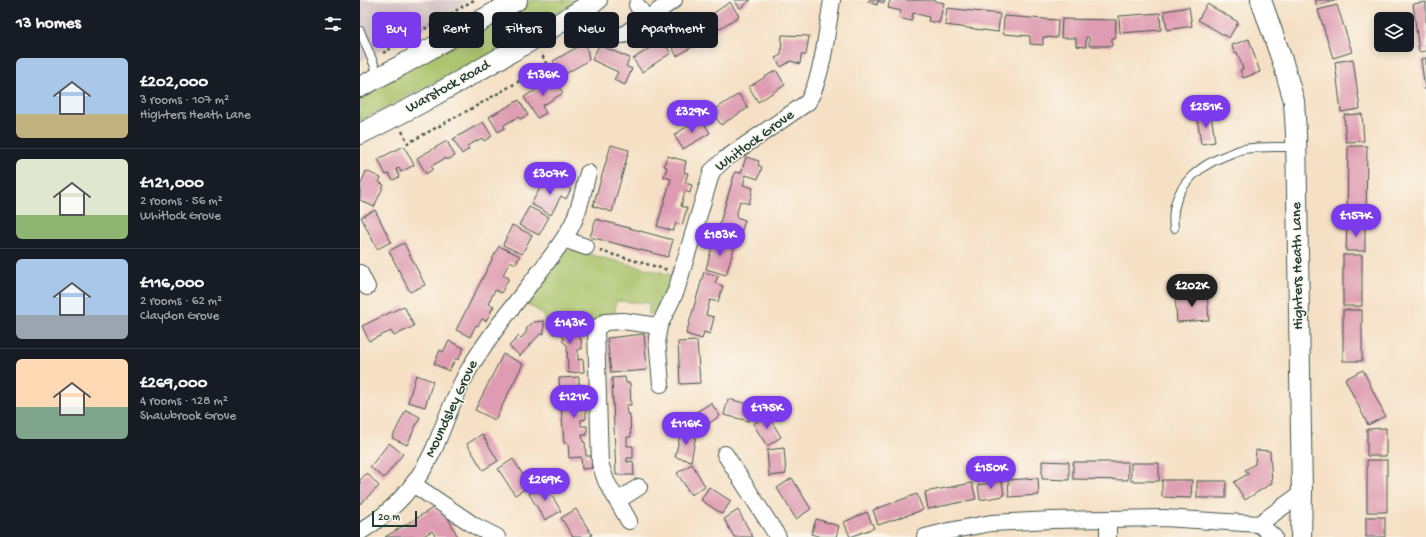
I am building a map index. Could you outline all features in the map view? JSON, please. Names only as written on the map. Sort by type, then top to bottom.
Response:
[{"type":"street","points":[[360,87],[376,68],[517,0]]},
{"type":"street","name":"Warstock Road","points":[[360,134],[419,104],[528,43],[597,0]]},
{"type":"street","points":[[656,12],[674,0]]},
{"type":"street","name":"Whitlock Grove","points":[[659,326],[676,291],[712,171],[725,159],[808,102],[814,90],[819,70],[832,0]]},
{"type":"street","name":"Highters Heath Lane","points":[[1261,0],[1283,63],[1294,101],[1302,493],[1301,537]]},
{"type":"street","points":[[638,5],[642,12]]},
{"type":"street","points":[[623,35],[627,32]]},
{"type":"street","name":"Moundsley Grove","points":[[360,532],[393,508],[413,484],[434,450],[455,396],[470,367],[487,341],[564,239],[577,213],[588,173]]},
{"type":"street","points":[[564,239],[586,247]]},
{"type":"street","points":[[629,521],[606,481],[600,462],[596,329],[605,322],[623,321],[659,326],[657,338],[661,384]]},
{"type":"street","points":[[725,454],[778,537]]},
{"type":"street","points":[[413,484],[475,526],[497,537]]},
{"type":"street","points":[[617,501],[639,487]]},
{"type":"street","points":[[1260,524],[1302,493]]},
{"type":"street","points":[[925,537],[991,523],[1052,520],[1164,518],[1260,524],[1274,537]]},
{"type":"street","points":[[1108,520],[1108,537]]},
{"type":"lane","points":[[360,31],[376,68]]},
{"type":"lane","points":[[1174,228],[1174,208],[1179,193],[1194,173],[1216,159],[1243,149],[1296,147]]},
{"type":"path","points":[[376,68],[474,0]]},
{"type":"path","points":[[401,128],[408,143],[478,105],[548,65],[540,50]]},
{"type":"path","points":[[586,247],[681,274]]},
{"type":"shaded area","points":[[360,0],[470,0],[450,12],[429,12],[429,25],[421,30],[421,12],[372,12],[372,48],[385,48],[360,61]]},
{"type":"green space","points":[[531,0],[578,0],[556,14],[556,12],[510,12]]},
{"type":"green space","points":[[492,22],[492,48],[501,48],[360,121],[360,92],[446,48],[484,48],[484,27]]},
{"type":"green space","points":[[572,250],[672,275],[662,303],[649,315],[649,303],[616,301],[615,313],[604,315],[590,326],[575,325],[566,317],[563,320],[544,321],[544,315],[523,301],[565,251]]},
{"type":"building","points":[[734,0],[751,0],[740,8]]},
{"type":"building","points":[[869,0],[885,0],[884,3],[878,1],[877,5],[868,2]]},
{"type":"building","points":[[890,0],[931,0],[944,3],[939,23],[928,21],[929,17],[913,13],[911,21],[899,18],[901,11],[888,8]]},
{"type":"building","points":[[1315,0],[1337,0],[1317,6]]},
{"type":"building","points":[[730,2],[739,16],[718,30],[718,12],[715,12]]},
{"type":"building","points":[[1426,2],[1426,51],[1419,52],[1413,4]]},
{"type":"building","points":[[1207,4],[1238,22],[1229,38],[1198,20]]},
{"type":"building","points":[[1337,5],[1352,52],[1333,58],[1318,10]]},
{"type":"building","points":[[1189,7],[1192,26],[1167,30],[1164,11]]},
{"type":"building","points":[[947,8],[1000,14],[998,32],[945,25]]},
{"type":"building","points":[[1160,13],[1161,30],[1120,33],[1119,16]]},
{"type":"building","points":[[1004,16],[1058,20],[1057,38],[1043,37],[1043,45],[1030,44],[1030,36],[1003,34]]},
{"type":"building","points":[[1062,19],[1116,20],[1115,38],[1112,38],[1112,46],[1089,46],[1089,37],[1086,37],[1086,47],[1076,46],[1076,38],[1061,38]]},
{"type":"building","points":[[782,35],[809,36],[806,55],[801,55],[800,64],[791,61],[781,67],[775,58],[781,55]]},
{"type":"building","points":[[1249,39],[1260,72],[1243,78],[1240,70],[1243,69],[1237,52],[1234,53],[1232,45]]},
{"type":"building","points":[[576,48],[587,48],[589,60],[562,76],[553,61]]},
{"type":"building","points":[[598,48],[606,48],[630,58],[626,66],[632,69],[625,85],[614,80],[618,72],[592,60]]},
{"type":"building","points":[[650,48],[668,48],[671,53],[642,72],[633,59]]},
{"type":"building","points":[[672,48],[690,48],[677,56]]},
{"type":"building","points":[[1426,58],[1426,90],[1425,90],[1421,59]]},
{"type":"building","points":[[1353,59],[1360,109],[1341,112],[1335,62]]},
{"type":"building","points":[[776,70],[785,85],[758,102],[749,87]]},
{"type":"building","points":[[554,79],[563,93],[542,106],[546,113],[537,118],[524,97]]},
{"type":"building","points":[[739,94],[748,108],[721,125],[712,111]]},
{"type":"building","points":[[519,100],[528,115],[520,119],[518,117],[504,125],[505,128],[498,132],[489,117]]},
{"type":"building","points":[[1211,114],[1215,142],[1201,144],[1197,116]]},
{"type":"building","points":[[1362,114],[1364,141],[1346,142],[1344,115]]},
{"type":"building","points":[[701,118],[710,133],[683,149],[674,135]]},
{"type":"building","points":[[483,122],[492,136],[484,141],[482,138],[467,146],[469,149],[462,154],[453,139]]},
{"type":"building","points":[[447,141],[455,156],[447,160],[446,158],[431,166],[433,169],[426,174],[417,158]]},
{"type":"building","points":[[611,145],[629,150],[612,212],[593,206]]},
{"type":"building","points":[[404,146],[414,165],[401,172],[399,168],[396,169],[399,177],[393,180],[389,174],[386,175],[378,159]]},
{"type":"building","points":[[1348,146],[1367,146],[1366,221],[1347,221]]},
{"type":"building","points":[[667,156],[686,161],[684,172],[688,173],[685,183],[692,185],[690,193],[685,191],[681,206],[687,208],[682,225],[676,223],[673,231],[657,226],[671,179],[664,177],[667,167],[664,166]]},
{"type":"building","points":[[746,157],[759,161],[758,165],[762,167],[758,179],[746,175],[743,185],[753,188],[749,204],[740,201],[736,217],[745,220],[740,236],[732,234],[730,241],[716,236],[735,172],[741,173]]},
{"type":"building","points":[[366,171],[381,178],[379,182],[384,185],[374,207],[360,200],[360,186]]},
{"type":"building","points":[[550,177],[571,189],[566,199],[561,196],[551,215],[531,204],[542,185],[545,187]]},
{"type":"building","points":[[529,207],[549,217],[539,235],[519,225]]},
{"type":"building","points":[[375,210],[391,242],[377,249],[361,217]]},
{"type":"building","points":[[596,219],[673,240],[668,257],[590,237]]},
{"type":"building","points":[[512,225],[532,235],[522,254],[503,245]]},
{"type":"building","points":[[1347,225],[1365,225],[1365,251],[1346,251]]},
{"type":"building","points":[[714,239],[735,245],[726,275],[706,269]]},
{"type":"building","points":[[404,243],[425,285],[410,292],[389,251]]},
{"type":"building","points":[[499,246],[520,256],[516,264],[510,261],[503,275],[509,278],[501,293],[495,290],[488,304],[494,306],[486,321],[482,319],[478,326],[476,325],[470,337],[456,330]]},
{"type":"building","points":[[1343,255],[1362,255],[1362,306],[1343,306]]},
{"type":"building","points":[[704,272],[718,276],[715,283],[723,286],[718,302],[710,300],[706,315],[714,317],[710,334],[704,332],[702,339],[686,334]]},
{"type":"building","points":[[1207,293],[1209,320],[1177,322],[1175,295]]},
{"type":"building","points":[[404,306],[414,326],[394,336],[391,331],[369,341],[362,326]]},
{"type":"building","points":[[1343,310],[1362,310],[1362,361],[1343,361]]},
{"type":"building","points":[[552,320],[563,320],[581,339],[582,349],[578,349],[578,360],[583,359],[584,372],[568,373],[567,345],[562,341],[564,339],[560,334],[553,334]]},
{"type":"building","points":[[544,321],[544,334],[540,334],[520,356],[509,346],[519,336],[521,338],[525,334],[526,329],[533,322]]},
{"type":"building","points":[[644,334],[647,370],[611,373],[607,338]]},
{"type":"building","points":[[449,341],[464,348],[458,360],[456,358],[449,371],[434,364],[440,350],[443,352]]},
{"type":"building","points":[[697,341],[700,383],[680,384],[678,342]]},
{"type":"building","points":[[503,354],[523,364],[495,420],[475,410]]},
{"type":"building","points":[[1363,370],[1385,416],[1368,425],[1345,379]]},
{"type":"building","points":[[416,375],[433,381],[425,407],[408,402]]},
{"type":"building","points":[[579,377],[579,385],[584,385],[586,403],[580,403],[580,410],[586,409],[586,419],[581,420],[581,426],[587,426],[587,435],[582,435],[583,442],[585,442],[586,456],[591,456],[592,468],[582,469],[581,457],[569,458],[568,443],[564,443],[559,378]]},
{"type":"building","points":[[625,377],[626,383],[630,383],[631,405],[626,405],[627,414],[630,414],[631,437],[627,437],[627,446],[633,446],[633,458],[627,458],[627,462],[633,461],[634,475],[616,475],[612,378]]},
{"type":"building","points":[[728,399],[752,405],[749,421],[724,415]]},
{"type":"building","points":[[711,403],[720,416],[699,430],[690,416]]},
{"type":"building","points":[[406,410],[420,417],[407,445],[392,438]]},
{"type":"building","points":[[768,415],[781,437],[767,446],[753,424]]},
{"type":"building","points":[[1386,428],[1386,456],[1367,456],[1367,429]]},
{"type":"building","points":[[681,431],[696,435],[691,461],[675,457]]},
{"type":"building","points":[[482,434],[498,461],[483,470],[467,444]]},
{"type":"building","points":[[389,443],[403,454],[384,478],[370,467]]},
{"type":"building","points":[[784,448],[786,474],[769,476],[767,450]]},
{"type":"building","points":[[1256,450],[1270,451],[1272,483],[1245,500],[1234,482],[1248,474],[1245,470],[1255,464]]},
{"type":"building","points":[[513,459],[530,486],[515,495],[498,469]]},
{"type":"building","points":[[1367,460],[1387,460],[1387,512],[1367,512]]},
{"type":"building","points":[[1042,461],[1069,462],[1069,480],[1042,479]]},
{"type":"building","points":[[1073,462],[1128,462],[1128,480],[1073,479]]},
{"type":"building","points":[[1131,463],[1159,463],[1159,481],[1131,481]]},
{"type":"building","points":[[692,464],[705,486],[691,495],[677,473]]},
{"type":"building","points":[[367,473],[379,486],[360,504],[360,480]]},
{"type":"building","points":[[792,478],[811,509],[796,519],[777,488]]},
{"type":"building","points":[[1038,478],[1039,495],[1009,497],[1008,480]]},
{"type":"building","points":[[1162,480],[1192,480],[1191,498],[1162,497]]},
{"type":"building","points":[[1002,481],[1004,496],[980,500],[978,485]]},
{"type":"building","points":[[1197,481],[1226,481],[1226,498],[1197,498]]},
{"type":"building","points":[[972,483],[976,499],[928,509],[925,492]]},
{"type":"building","points":[[545,484],[561,511],[545,520],[529,494]]},
{"type":"building","points":[[709,487],[731,501],[722,514],[701,500]]},
{"type":"building","points":[[917,494],[923,510],[878,525],[873,510]]},
{"type":"building","points":[[433,508],[447,516],[458,537],[436,537],[432,531],[422,537],[385,537]]},
{"type":"building","points":[[576,509],[592,535],[589,537],[573,537],[561,518]]},
{"type":"building","points":[[738,510],[753,537],[734,537],[724,519]]},
{"type":"building","points":[[867,512],[874,528],[850,537],[844,522]]},
{"type":"building","points":[[1366,517],[1385,517],[1385,537],[1366,537]]},
{"type":"building","points":[[816,519],[839,526],[836,537],[821,537],[811,534]]}]
